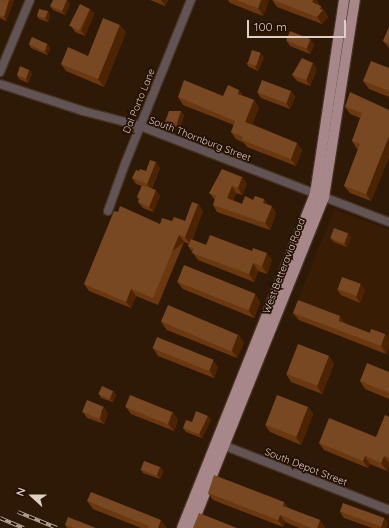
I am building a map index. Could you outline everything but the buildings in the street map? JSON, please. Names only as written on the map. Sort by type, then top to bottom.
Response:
[{"type":"main road","name":"West Betteravia Road","points":[[319,195],[344,0]]},
{"type":"main road","name":"West Betteravia Road","points":[[191,528],[220,444],[319,195],[355,0]]},
{"type":"main road","name":"West Betteravia Road","points":[[182,528],[220,444]]},
{"type":"street","points":[[0,72],[30,0]]},
{"type":"street","name":"Dal Porto Lane","points":[[108,211],[140,126],[191,0]]},
{"type":"street","name":"South Thornburg Street","points":[[0,84],[84,111],[140,126],[389,222]]},
{"type":"street","name":"South Depot Street","points":[[220,444],[389,510]]},
{"type":"shaded area","points":[[334,209],[389,230],[389,356],[291,317]]},
{"type":"railway","points":[[18,512],[57,528]]},
{"type":"railway","points":[[0,518],[24,528]]}]
